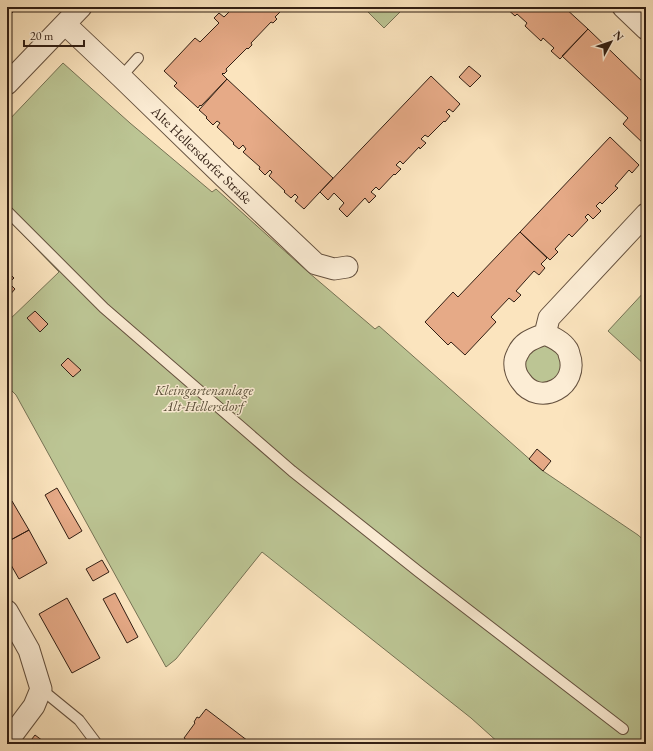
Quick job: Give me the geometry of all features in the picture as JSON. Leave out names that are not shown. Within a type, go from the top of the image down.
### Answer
[{"type":"street","points":[[7,84],[81,7]]},
{"type":"street","points":[[623,7],[646,29]]},
{"type":"street","name":"Alte Hellersdorfer Straße","points":[[65,24],[316,264],[334,269],[347,266]]},
{"type":"street","points":[[545,334],[549,318],[646,214]]},
{"type":"street","points":[[7,611],[29,650],[41,689],[34,706],[7,742]]},
{"type":"lane","points":[[121,77],[138,58]]},
{"type":"lane","points":[[7,211],[104,308],[270,452],[419,572],[623,729]]},
{"type":"lane","points":[[41,689],[79,720],[97,744]]},
{"type":"green space","points":[[363,7],[405,7],[384,28]]},
{"type":"green space","name":"Kleingartenanlage Alt-Hellersdorf","points":[[63,63],[130,123],[212,192],[216,189],[308,272],[375,329],[379,326],[543,471],[638,535],[646,542],[646,744],[500,744],[471,718],[262,552],[176,659],[166,667],[16,395],[7,386],[7,322],[59,272],[7,218],[7,122]]},
{"type":"green space","points":[[646,290],[646,366],[608,331]]},
{"type":"green space","points":[[538,344],[551,345],[566,365],[553,386],[528,381],[524,357]]},
{"type":"building","points":[[7,7],[18,7],[10,15],[7,11]]},
{"type":"building","points":[[234,7],[282,7],[283,9],[275,17],[277,19],[273,23],[271,22],[251,43],[252,45],[226,69],[227,71],[222,74],[227,79],[198,108],[174,86],[177,83],[164,71],[195,38],[200,42],[219,23],[214,18],[219,13],[224,17]]},
{"type":"building","points":[[505,7],[564,7],[588,29],[560,59],[551,51],[554,48],[543,38],[541,41],[525,26],[527,23],[517,14],[515,16]]},
{"type":"building","points":[[588,29],[646,85],[646,146],[623,124],[628,118],[562,56]]},
{"type":"building","points":[[469,66],[481,76],[470,87],[459,77]]},
{"type":"building","points":[[431,76],[460,104],[453,112],[449,109],[446,112],[450,116],[445,122],[444,121],[428,137],[425,135],[421,139],[426,143],[420,149],[419,147],[403,164],[400,161],[396,165],[401,169],[395,175],[394,174],[379,190],[376,187],[371,192],[376,196],[369,203],[365,198],[347,217],[339,209],[344,203],[334,193],[328,200],[320,192]]},
{"type":"building","points":[[227,79],[333,178],[304,209],[295,201],[298,197],[295,194],[291,198],[269,176],[272,172],[270,170],[265,175],[259,169],[260,167],[243,152],[246,149],[243,145],[239,149],[217,127],[220,123],[217,121],[213,125],[199,110]]},
{"type":"building","points":[[610,137],[639,165],[632,173],[629,170],[615,186],[618,188],[602,204],[600,202],[596,206],[601,211],[593,219],[588,214],[585,217],[588,220],[572,237],[569,234],[555,249],[558,252],[550,260],[520,232]]},
{"type":"building","points":[[520,232],[547,258],[541,264],[545,268],[539,275],[534,271],[516,291],[521,295],[514,302],[509,298],[491,317],[496,322],[465,355],[451,342],[448,345],[425,322],[453,292],[458,297]]},
{"type":"building","points":[[7,271],[14,278],[9,283],[15,289],[8,297],[7,296]]},
{"type":"building","points":[[35,311],[48,324],[40,332],[27,318]]},
{"type":"building","points":[[68,358],[81,370],[73,377],[61,365]]},
{"type":"building","points":[[537,449],[551,461],[543,471],[529,459]]},
{"type":"building","points":[[57,488],[82,531],[69,539],[45,495]]},
{"type":"building","points":[[12,501],[29,530],[7,542],[7,503]]},
{"type":"building","points":[[29,530],[47,563],[19,579],[7,558],[7,542]]},
{"type":"building","points":[[102,560],[109,572],[93,581],[86,569]]},
{"type":"building","points":[[115,593],[138,637],[127,643],[103,599]]},
{"type":"building","points":[[67,598],[100,658],[72,673],[39,614]]},
{"type":"building","points":[[206,709],[252,744],[192,744],[184,738],[195,723],[194,722],[197,717],[199,718]]},
{"type":"building","points":[[35,735],[47,744],[28,744]]}]
